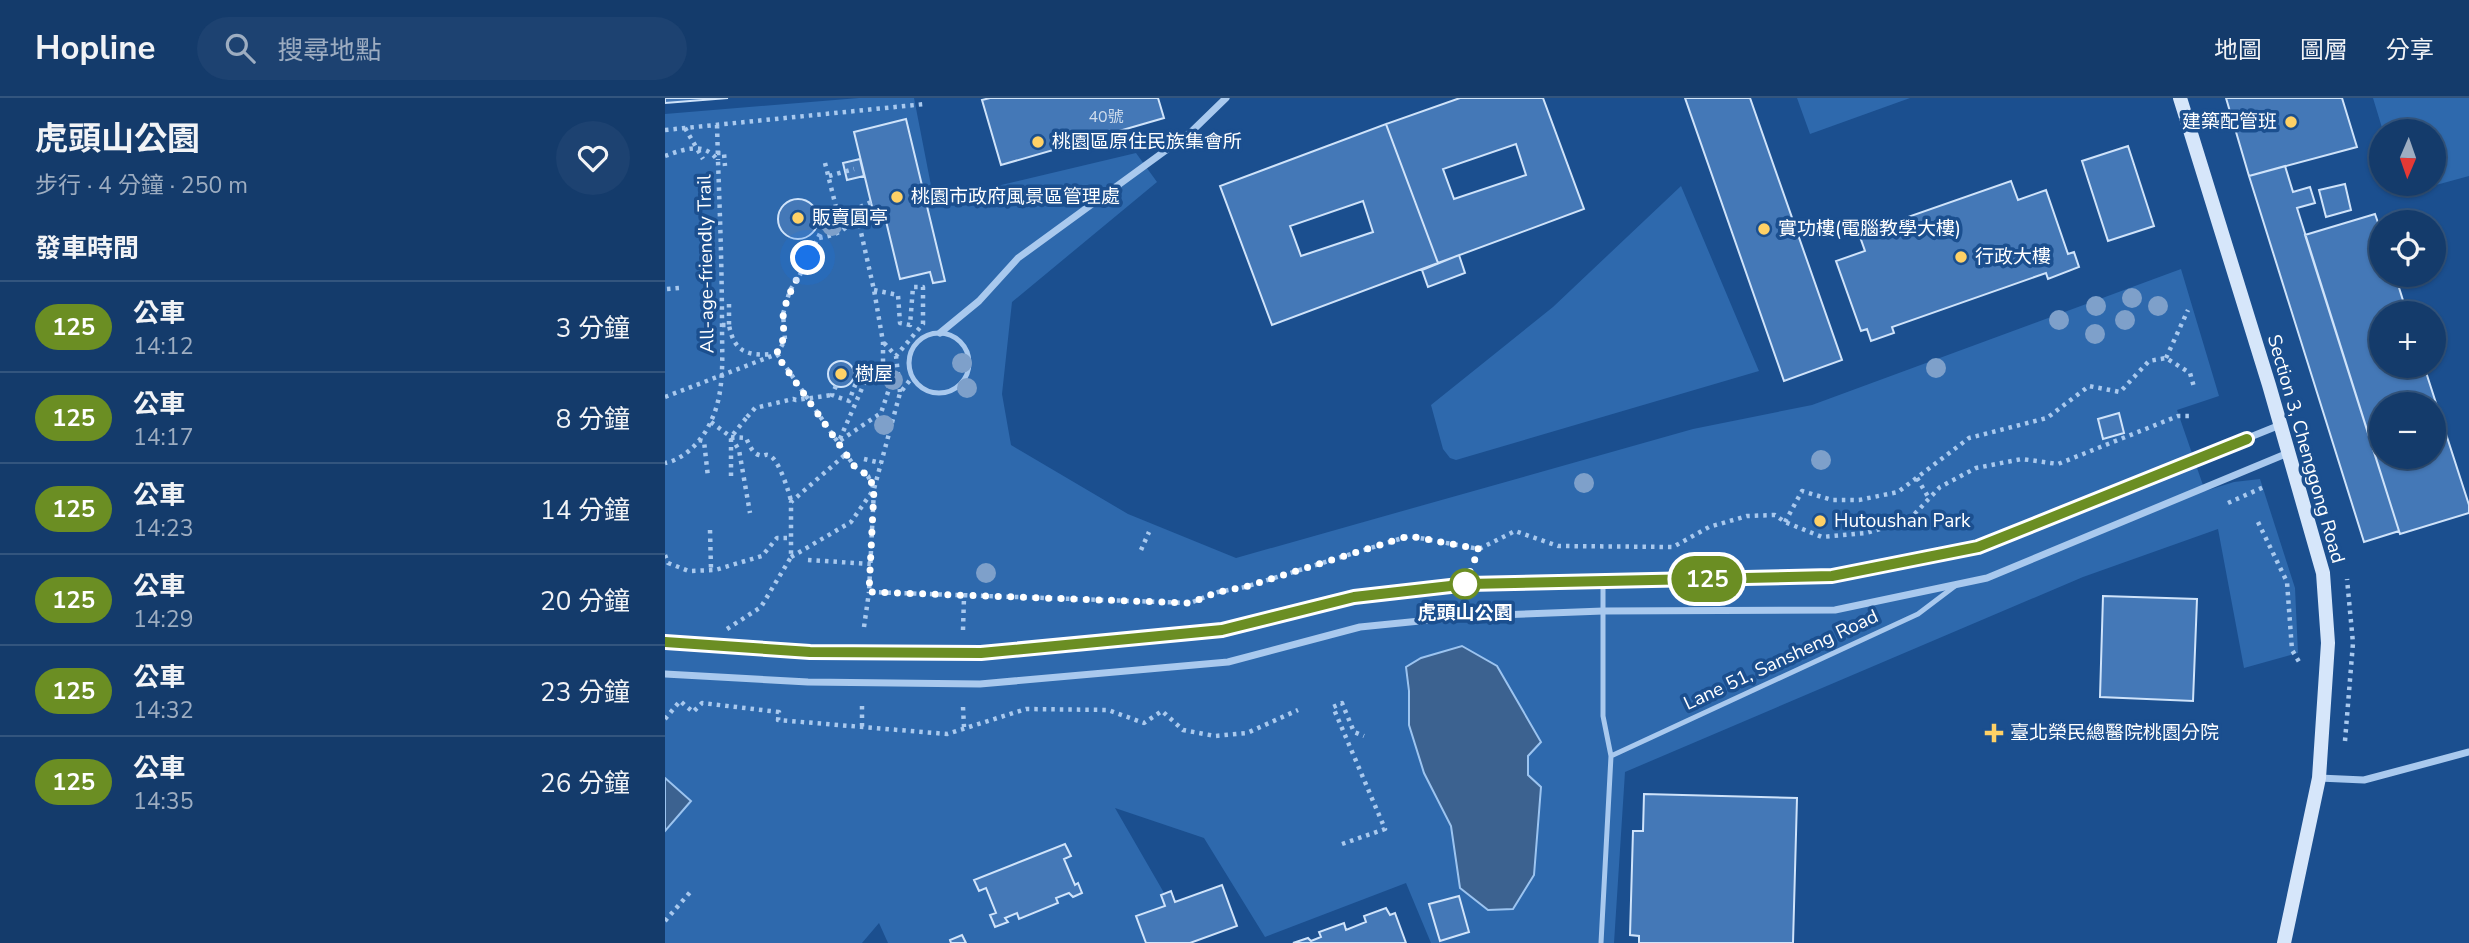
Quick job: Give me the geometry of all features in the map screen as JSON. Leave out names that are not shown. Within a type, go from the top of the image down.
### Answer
[{"type":"street","points":[[940,333],[979,301],[1018,258],[1191,132],[1226,98]]},
{"type":"street","name":"Section 3, Chenggong Road","points":[[2180,98],[2281,425],[2323,573],[2328,643],[2319,778],[2284,943]]},
{"type":"street","points":[[665,642],[810,652],[981,653],[1222,630],[1354,597],[1455,585],[1832,576],[1978,547],[2281,425]]},
{"type":"street","points":[[665,674],[808,682],[980,684],[1228,662],[1360,626],[1470,616],[1603,611],[1835,610],[1987,578],[2288,453]]},
{"type":"street","points":[[2319,778],[2364,780],[2469,752]]},
{"type":"lane","points":[[940,333],[951,335],[966,349],[969,366],[964,380],[953,389],[939,393],[925,389],[913,376],[909,366],[910,356],[921,339],[940,333]]},
{"type":"lane","points":[[1601,943],[1611,756],[1603,716],[1603,582]]},
{"type":"lane","name":"Lane 51, Sansheng Road","points":[[1611,756],[1918,614],[1959,583]]},
{"type":"path","points":[[665,130],[925,104]]},
{"type":"path","points":[[717,125],[718,161]]},
{"type":"path","points":[[685,128],[703,159]]},
{"type":"path","name":"All-age-friendly Trail","points":[[665,156],[696,148],[709,150],[718,161],[722,377],[776,354]]},
{"type":"path","points":[[717,153],[724,153],[725,166]]},
{"type":"path","points":[[825,163],[837,206],[858,219],[874,290],[883,342],[883,366],[889,389],[881,413],[838,442]]},
{"type":"path","points":[[829,176],[854,169]]},
{"type":"path","points":[[849,212],[870,202]]},
{"type":"path","points":[[776,354],[785,340],[783,314],[790,290],[819,239],[827,219],[837,206]]},
{"type":"path","points":[[819,239],[846,229],[852,220],[849,212]]},
{"type":"path","points":[[874,290],[898,295],[900,323],[910,325],[913,287],[923,287],[923,324],[896,356]]},
{"type":"path","points":[[667,289],[679,288]]},
{"type":"path","points":[[729,304],[729,325],[735,344],[742,351],[752,354],[776,354]]},
{"type":"path","points":[[2166,358],[2188,310]]},
{"type":"path","points":[[722,325],[729,325]]},
{"type":"path","points":[[865,627],[874,489],[900,393],[896,356],[883,342]]},
{"type":"path","points":[[776,354],[855,467],[869,476],[874,489]]},
{"type":"path","points":[[1785,522],[1802,491],[1832,500],[1859,500],[1898,492],[1969,438],[2047,418],[2089,386],[2120,392],[2149,361],[2166,358],[2190,373],[2194,387]]},
{"type":"path","points":[[731,475],[730,436],[755,408],[793,399],[832,395],[849,401],[862,367],[870,370],[838,442]]},
{"type":"path","points":[[900,393],[913,376]]},
{"type":"path","points":[[665,397],[722,377]]},
{"type":"path","points":[[665,463],[687,452],[711,422],[722,377]]},
{"type":"path","points":[[832,395],[836,386]]},
{"type":"path","points":[[869,592],[1190,603],[1218,592],[1245,587],[1409,536],[1479,549],[1515,531],[1559,546],[1673,547],[1709,527],[1747,516],[1775,515],[1785,522],[1822,537],[1866,533],[1908,521],[1940,487],[1976,468],[2022,459],[2058,464],[2178,416],[2193,416]]},
{"type":"path","points":[[711,422],[730,436],[739,450],[750,513]]},
{"type":"path","points":[[730,436],[746,438],[752,450],[759,455],[770,455],[776,461],[789,490],[791,502],[791,557]]},
{"type":"path","points":[[699,440],[704,441],[708,477]]},
{"type":"path","points":[[791,502],[846,454]]},
{"type":"path","points":[[864,459],[881,463]]},
{"type":"path","points":[[1917,478],[1930,499]]},
{"type":"path","points":[[2228,503],[2266,486]]},
{"type":"path","points":[[716,634],[736,625],[761,607],[791,557],[851,522],[874,489]]},
{"type":"path","points":[[2259,522],[2287,582],[2292,650],[2301,665]]},
{"type":"path","points":[[710,530],[711,569]]},
{"type":"path","points":[[1141,550],[1149,532]]},
{"type":"path","points":[[665,555],[668,563],[689,570],[711,569],[762,556],[777,538],[791,538]]},
{"type":"path","points":[[808,560],[871,564]]},
{"type":"path","points":[[963,630],[964,597]]},
{"type":"path","points":[[665,719],[680,701],[693,712],[702,703],[779,712],[778,720],[947,734],[1026,709],[1108,710],[1143,723],[1161,711],[1183,730],[1215,736],[1247,733],[1298,710]]},
{"type":"path","points":[[1342,844],[1385,830],[1333,707],[1342,704],[1354,732],[1364,736]]},
{"type":"path","points":[[862,706],[862,728]]},
{"type":"path","points":[[963,707],[964,727]]},
{"type":"path","points":[[665,921],[692,890]]},
{"type":"shaded area","name":"Hutoushan Park","points":[[859,98],[914,98],[934,201],[1136,153],[1157,182],[1012,302],[1002,394],[1011,445],[1128,514],[1236,558],[1693,429],[1812,405],[2181,269],[2219,396],[2177,410],[2205,491],[2234,482],[2260,479],[2295,588],[2298,653],[2244,668],[2218,529],[2083,577],[1625,772],[1614,943],[1431,943],[1406,883],[1265,937],[1204,838],[1115,808],[1193,943],[966,943],[962,936],[951,943],[888,943],[879,923],[862,943],[665,943],[665,114]],"holes":[[[1065,844],[1071,856],[1064,859],[1075,885],[1078,883],[1082,893],[1073,897],[1069,893],[1056,898],[1058,903],[1020,919],[1017,913],[1005,918],[1008,922],[995,927],[990,916],[996,913],[986,888],[979,891],[974,880]]]},
{"type":"shaded area","points":[[1797,98],[1910,98],[1810,134]]},
{"type":"shaded area","points":[[2373,98],[2469,98],[2469,176],[2447,182],[2447,119],[2379,119]]},
{"type":"shaded area","points":[[1681,186],[1759,371],[1456,460],[1450,458],[1443,449],[1431,405],[1553,307]]},
{"type":"shaded area","points":[[1462,646],[1497,666],[1541,742],[1528,756],[1528,775],[1541,787],[1534,875],[1513,909],[1488,910],[1460,888],[1451,826],[1424,773],[1409,725],[1406,667],[1421,658]]},
{"type":"shaded area","points":[[665,778],[691,801],[665,831]]},
{"type":"building","points":[[665,98],[728,98],[665,103]]},
{"type":"building","name":"桃園區原住民族集會所","points":[[1158,98],[1164,118],[1001,165],[982,100]]},
{"type":"building","points":[[1460,98],[1543,98],[1584,209],[1438,263],[1386,124]],"holes":[[[1516,144],[1526,175],[1454,199],[1443,169]]]},
{"type":"building","name":"實功樓(電腦教學大樓)","points":[[1685,98],[1750,98],[1842,360],[1784,381]]},
{"type":"building","name":"建築配管班","points":[[2226,98],[2342,98],[2357,147],[2249,176]]},
{"type":"building","name":"桃園市政府風景區管理處","points":[[906,119],[945,281],[933,283],[930,272],[900,279],[885,217],[875,219],[854,132]]},
{"type":"building","points":[[1386,124],[1438,263],[1272,325],[1220,186]],"holes":[[[1363,201],[1373,232],[1301,256],[1290,226]]]},
{"type":"building","points":[[2128,146],[2154,226],[2108,241],[2082,161]]},
{"type":"building","points":[[860,159],[864,176],[847,180],[843,163]]},
{"type":"building","points":[[2285,166],[2293,192],[2310,187],[2315,203],[2297,208],[2369,436],[2369,469],[2379,469],[2399,531],[2364,542],[2249,176]]},
{"type":"building","name":"行政大樓","points":[[2011,181],[2018,200],[2046,190],[2068,254],[2074,252],[2079,267],[2048,279],[2046,273],[1892,327],[1894,333],[1871,341],[1867,329],[1861,331],[1836,261],[1865,251],[1859,234]]},
{"type":"building","points":[[2345,184],[2351,210],[2326,217],[2319,190]]},
{"type":"building","name":"販賣圓亭","points":[[798,199],[812,205],[818,219],[812,233],[798,239],[784,233],[778,219],[784,205]]},
{"type":"building","points":[[2369,216],[2369,287],[2399,287],[2403,301],[2369,301],[2369,378],[2428,378],[2432,392],[2369,392],[2369,436],[2305,235]]},
{"type":"building","points":[[1459,255],[1465,273],[1428,287],[1422,270]]},
{"type":"building","name":"樹屋","points":[[841,361],[851,364],[854,374],[851,384],[841,387],[831,384],[828,374],[831,364]]},
{"type":"building","points":[[2119,413],[2124,433],[2103,439],[2098,419]]},
{"type":"building","points":[[2446,434],[2469,505],[2469,513],[2400,534],[2379,469],[2446,469]]},
{"type":"building","points":[[2103,596],[2197,599],[2193,701],[2100,697]]},
{"type":"building","points":[[1644,794],[1797,798],[1793,943],[1639,943],[1639,936],[1630,935],[1633,831],[1643,831]]},
{"type":"building","points":[[1065,844],[1071,856],[1064,859],[1075,885],[1078,883],[1082,893],[1073,897],[1069,893],[1056,898],[1058,903],[1019,919],[1017,913],[1005,918],[1008,922],[995,927],[990,915],[996,913],[986,888],[979,891],[974,880]]},
{"type":"building","points":[[1222,885],[1237,926],[1190,943],[1146,943],[1136,916],[1165,906],[1161,895],[1171,891],[1175,902]]},
{"type":"building","points":[[1459,896],[1469,932],[1440,941],[1429,904]]},
{"type":"building","points":[[1386,908],[1390,915],[1395,913],[1406,943],[1293,943],[1308,938],[1311,941],[1321,937],[1319,932],[1344,923],[1346,930],[1366,922],[1364,916]]},
{"type":"building","points":[[962,935],[966,943],[951,943],[950,940]]},
{"type":"bus line","name":"125","points":[[665,642],[810,652],[981,653],[1222,630],[1354,597],[1468,584],[1832,576],[1978,547],[2247,439]]},
{"type":"place","name":"建築配管班","points":[[2291,122]]},
{"type":"place","name":"桃園區原住民族集會所","points":[[1038,142]]},
{"type":"place","name":"桃園市政府風景區管理處","points":[[897,197]]},
{"type":"place","name":"販賣圓亭","points":[[798,218]]},
{"type":"place","name":"實功樓(電腦教學大樓)","points":[[1764,229]]},
{"type":"place","name":"行政大樓","points":[[1961,257]]},
{"type":"place","name":"樹屋","points":[[841,374]]},
{"type":"place","name":"Hutoushan Park","points":[[1820,521]]},
{"type":"place","name":"虎頭山公園","points":[[1465,584]]},
{"type":"place","name":"臺北榮民總醫院桃園分院","points":[[1994,733]]},
{"type":"route","points":[[808,258],[790,290],[783,314],[785,340],[776,354],[855,467],[869,476],[874,489],[869,592],[1190,603],[1218,592],[1245,587],[1409,536],[1479,549],[1465,584]]}]
